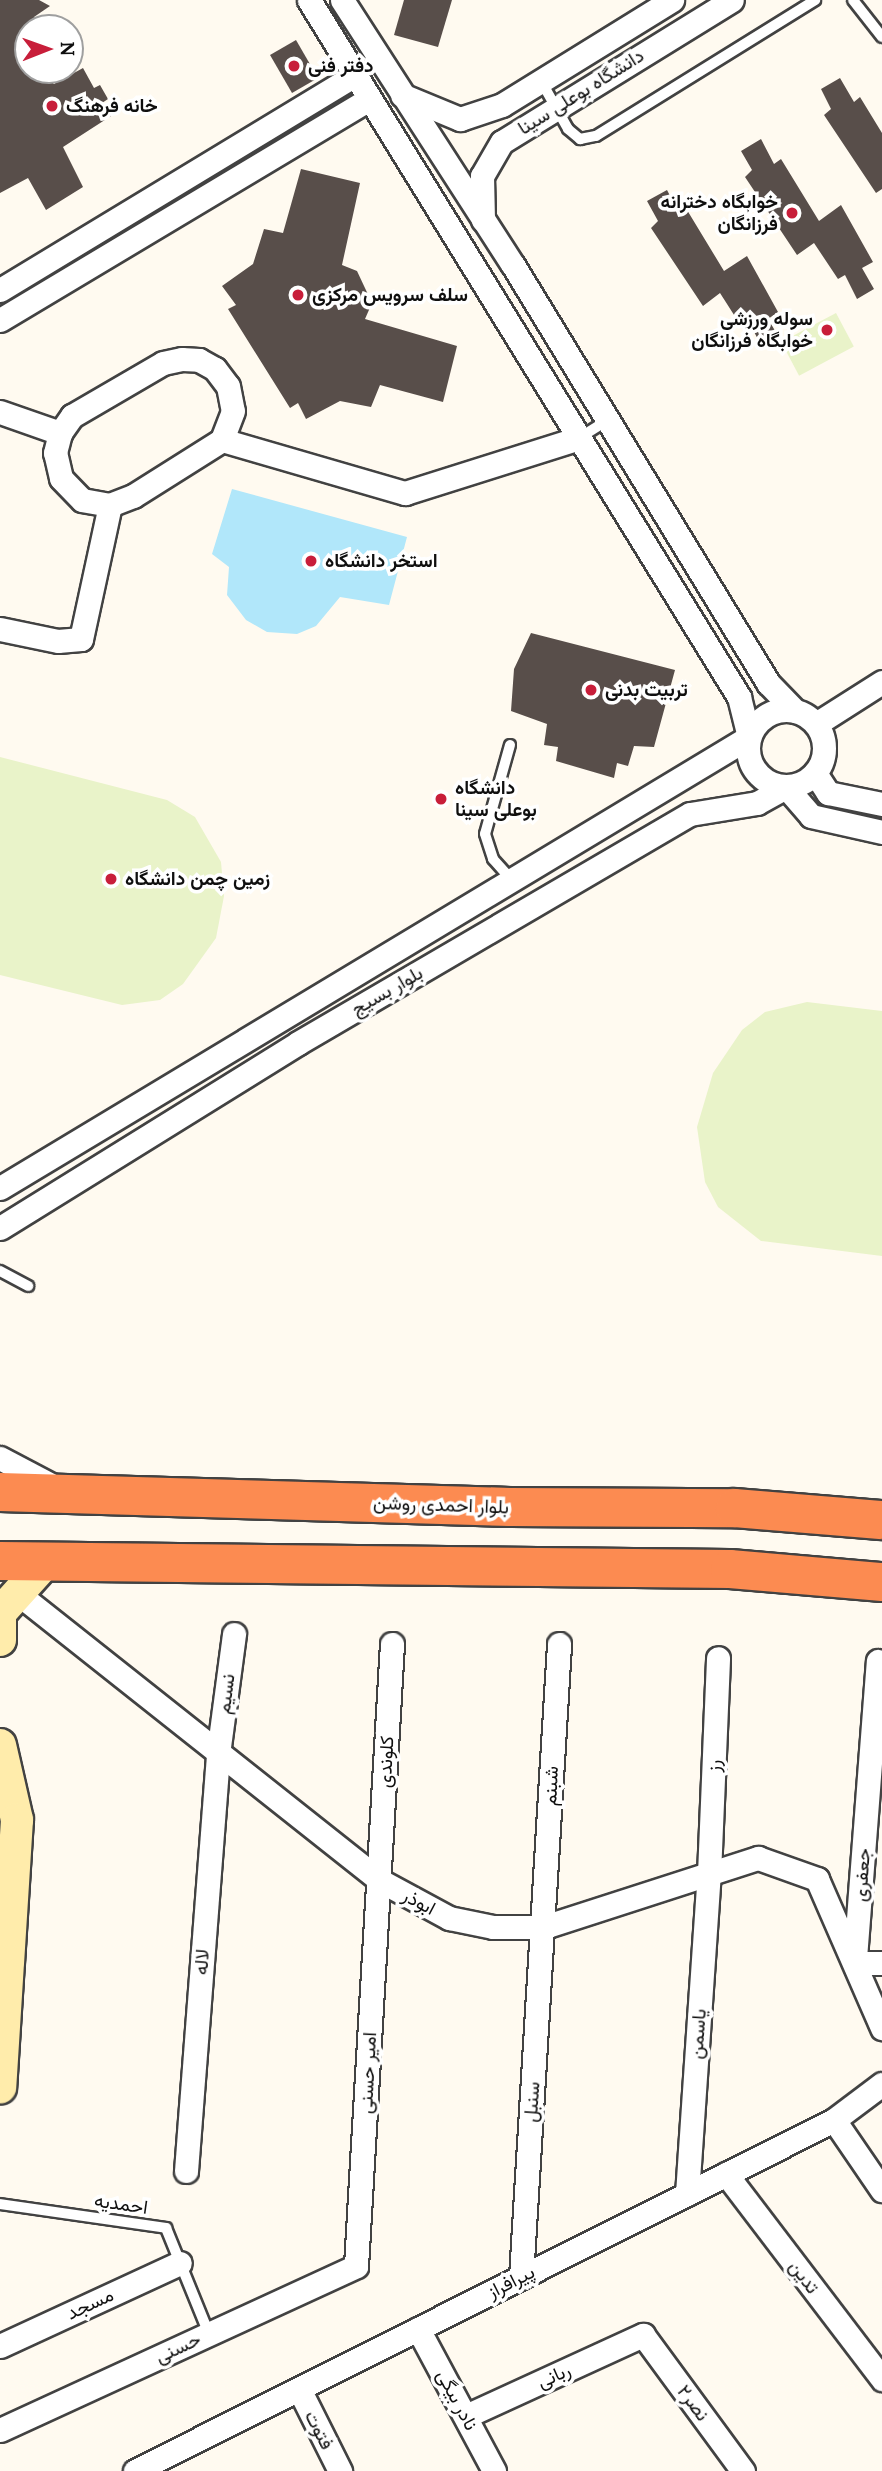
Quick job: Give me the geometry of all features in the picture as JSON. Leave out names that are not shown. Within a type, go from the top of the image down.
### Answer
[{"type":"highway","name":"بلوار احمدی روشن","points":[[0,1492],[510,1507],[735,1508],[882,1520]]},
{"type":"highway","points":[[507,1568],[531,1554],[531,1539],[510,1507]]},
{"type":"highway","points":[[4,1596],[46,1562],[730,1569],[882,1582]]},
{"type":"main road","points":[[0,1640],[4,1596]]},
{"type":"main road","points":[[0,1745],[17,1820],[2,2015],[0,2087]]},
{"type":"street","points":[[309,0],[739,696],[749,737],[749,761],[755,772],[764,780],[786,787],[810,816],[882,832]]},
{"type":"street","points":[[342,0],[608,420],[768,683],[795,711],[816,724],[824,749],[815,773],[786,787]]},
{"type":"street","name":"دانشگاه بوعلی سینا","points":[[402,95],[460,119],[502,105],[672,0]]},
{"type":"street","name":"دانشگاه بوعلی سینا","points":[[483,220],[482,176],[502,142],[556,106],[732,0]]},
{"type":"street","points":[[0,290],[355,75]]},
{"type":"street","points":[[0,320],[369,99]]},
{"type":"street","points":[[182,359],[199,360],[215,369],[228,386],[233,411],[222,440],[133,496],[110,505],[82,500],[61,478],[55,453],[60,433],[72,416],[163,363],[182,359]]},
{"type":"street","points":[[0,412],[60,433]]},
{"type":"street","points":[[222,440],[405,493],[579,438]]},
{"type":"street","points":[[0,629],[58,641],[81,639],[110,505]]},
{"type":"street","points":[[816,724],[882,682]]},
{"type":"street","points":[[749,737],[762,718],[783,710],[795,711]]},
{"type":"street","name":"بلوار بسیج","points":[[0,1188],[749,737]]},
{"type":"street","points":[[815,773],[828,793],[882,804]]},
{"type":"street","name":"بلوار بسیج","points":[[0,1228],[298,1043],[690,814],[757,803],[786,787]]},
{"type":"street","points":[[0,1458],[38,1481],[99,1494]]},
{"type":"street","name":"ابوذر","points":[[4,1596],[218,1754],[379,1880],[449,1918],[493,1927],[544,1927],[758,1858],[817,1880],[855,1963]]},
{"type":"street","name":"نسیم","points":[[218,1754],[234,1634]]},
{"type":"street","name":"کلوندی","points":[[379,1880],[393,1644]]},
{"type":"street","name":"شبنم","points":[[544,1927],[559,1644]]},
{"type":"street","name":"رز","points":[[709,1874],[718,1658]]},
{"type":"street","name":"جعفری","points":[[855,1963],[878,1661]]},
{"type":"street","name":"لاله","points":[[186,2171],[218,1754]]},
{"type":"street","name":"یاسمن","points":[[687,2194],[709,1874]]},
{"type":"street","name":"امیر حسنی","points":[[356,2266],[379,1880]]},
{"type":"street","name":"سنبل","points":[[521,2277],[544,1927]]},
{"type":"street","points":[[882,1964],[855,1963],[882,2028]]},
{"type":"street","name":"پیرافراز","points":[[135,2471],[834,2120],[882,2084]]},
{"type":"street","points":[[834,2120],[882,2190]]},
{"type":"street","name":"تدین","points":[[726,2174],[882,2379]]},
{"type":"street","name":"مسجد","points":[[0,2346],[180,2263]]},
{"type":"street","name":"حسنی","points":[[0,2430],[356,2266]]},
{"type":"street","name":"نادر بیگی","points":[[418,2329],[494,2471]]},
{"type":"street","name":"ربانی","points":[[466,2416],[643,2335]]},
{"type":"street","name":"نصر۲","points":[[643,2335],[743,2471]]},
{"type":"street","name":"فتوت","points":[[299,2389],[340,2471]]},
{"type":"lane","points":[[541,81],[568,129],[580,139],[611,131],[815,0]]},
{"type":"lane","points":[[853,0],[882,37]]},
{"type":"lane","points":[[579,438],[608,420]]},
{"type":"lane","points":[[510,745],[485,834],[493,859],[512,880]]},
{"type":"lane","points":[[0,1272],[29,1286]]},
{"type":"lane","name":"احمدیه","points":[[0,2204],[166,2228],[209,2334]]},
{"type":"green space","name":"سوله ورزشی خوابگاه فرزانگان","points":[[836,313],[854,347],[799,376],[781,342]]},
{"type":"green space","name":"زمین چمن دانشگاه","points":[[0,757],[167,800],[195,817],[221,862],[224,896],[216,938],[183,984],[160,1000],[122,1005],[0,975]]},
{"type":"green space","points":[[807,1002],[882,1011],[882,1256],[761,1241],[718,1207],[705,1182],[697,1127],[713,1073],[742,1030],[765,1012]]},
{"type":"water","name":"استخر دانشگاه","points":[[232,489],[407,537],[389,605],[340,597],[316,626],[297,634],[267,632],[246,620],[227,595],[229,567],[212,554]]},
{"type":"building","name":"خانه فرهنگ","points":[[0,0],[39,0],[50,6],[38,14],[14,14],[14,84],[84,84],[84,70],[94,88],[100,85],[108,99],[102,103],[111,116],[63,147],[83,187],[46,210],[28,178],[0,193]]},
{"type":"building","points":[[404,0],[452,0],[438,47],[394,35]]},
{"type":"building","name":"دفتر فنی","points":[[296,40],[318,78],[292,93],[270,55]]},
{"type":"building","points":[[840,78],[854,102],[860,97],[882,133],[882,189],[876,193],[824,115],[831,109],[821,89]]},
{"type":"building","name":"خوابگاه دخترانه فرزانگان","points":[[761,139],[774,164],[781,159],[819,221],[841,205],[873,262],[862,268],[874,289],[857,299],[845,275],[838,279],[814,243],[797,255],[745,177],[752,170],[741,151]]},
{"type":"building","name":"سلف سرویس مرکزی","points":[[301,169],[360,183],[342,265],[357,271],[372,303],[365,319],[457,346],[443,402],[380,385],[371,407],[340,401],[306,419],[298,403],[290,408],[228,309],[236,305],[222,286],[253,264],[264,229],[283,233]]},
{"type":"building","name":"خوابگاه دخترانه فرزانگان","points":[[667,190],[680,215],[687,210],[724,271],[747,256],[778,312],[768,319],[780,339],[763,349],[751,326],[743,329],[720,293],[703,306],[651,228],[658,221],[647,201]]},
{"type":"building","name":"تربیت بدنی","points":[[531,633],[675,670],[654,747],[634,746],[628,766],[617,763],[614,778],[556,761],[558,747],[544,745],[547,724],[511,711],[514,669]]},
{"type":"place","name":"دفتر فنی","points":[[294,66]]},
{"type":"place","name":"خانه فرهنگ","points":[[52,106]]},
{"type":"place","name":"خوابگاه دخترانه فرزانگان","points":[[792,213]]},
{"type":"place","name":"سلف سرویس مرکزی","points":[[298,295]]},
{"type":"place","name":"سوله ورزشی خوابگاه فرزانگان","points":[[827,330]]},
{"type":"place","name":"استخر دانشگاه","points":[[311,561]]},
{"type":"place","name":"تربیت بدنی","points":[[591,690]]},
{"type":"place","name":"دانشگاه بوعلی سینا","points":[[441,799]]},
{"type":"place","name":"زمین چمن دانشگاه","points":[[111,879]]}]
